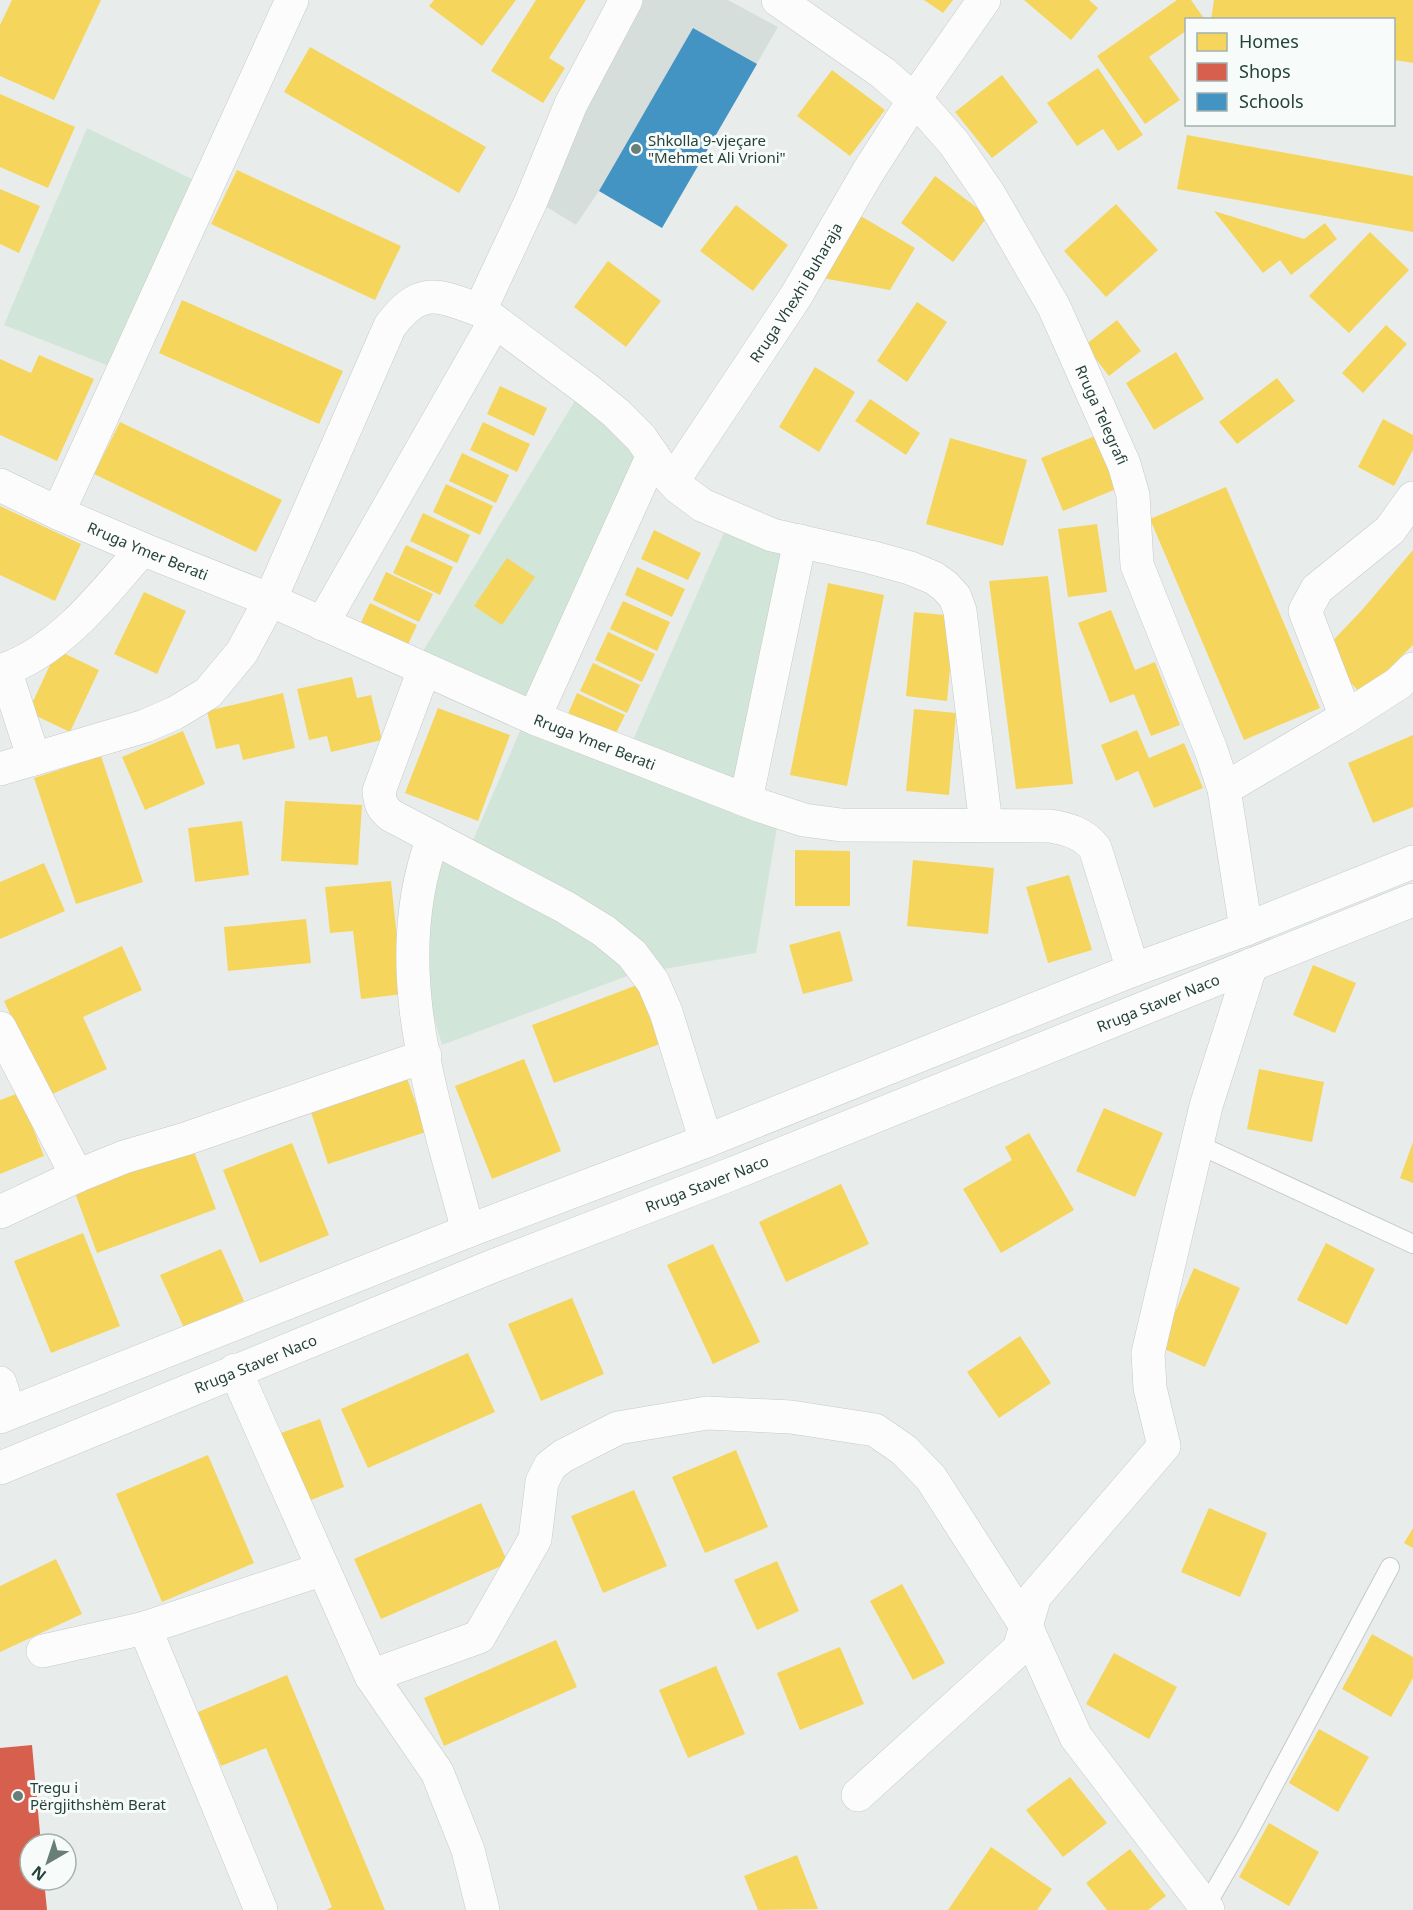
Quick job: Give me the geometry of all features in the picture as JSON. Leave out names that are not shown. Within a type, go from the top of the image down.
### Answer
[{"type":"street","points":[[58,513],[292,0]]},
{"type":"street","points":[[322,624],[488,315],[571,104],[626,0]]},
{"type":"street","name":"Rruga Telegrafi","points":[[778,0],[883,73],[914,100],[954,143],[1020,244],[1054,307],[1125,464],[1134,495],[1137,564],[1211,750],[1224,789],[1246,929]]},
{"type":"street","name":"Rruga Vhexhi Buharaja","points":[[673,481],[796,296],[868,172],[914,100],[984,0]]},
{"type":"street","points":[[0,769],[146,726],[175,713],[208,693],[242,652],[270,600],[390,326],[401,311],[420,298],[445,298],[488,315],[616,413],[641,438],[673,481],[702,505],[771,535],[910,568],[934,578],[945,586],[955,597],[960,611],[986,825]]},
{"type":"street","points":[[534,718],[653,455]]},
{"type":"street","name":"Rruga Ymer Berati","points":[[0,484],[58,513],[270,600],[534,718],[804,820],[841,825],[1050,826],[1077,833],[1088,839],[1095,848],[1132,970]]},
{"type":"street","points":[[1346,717],[1305,611],[1317,589],[1390,530],[1413,498]]},
{"type":"street","points":[[746,800],[800,542]]},
{"type":"street","points":[[34,759],[3,670],[40,651],[72,627],[142,549]]},
{"type":"street","points":[[1224,789],[1346,717],[1399,683],[1413,669]]},
{"type":"street","points":[[424,670],[379,791],[380,803],[385,811],[433,838],[565,907],[604,931],[632,954],[653,982],[666,1012],[706,1141]]},
{"type":"street","points":[[433,838],[425,860],[414,912],[412,968],[416,1015],[434,1102],[468,1232]]},
{"type":"street","points":[[3,1404],[468,1232],[706,1141],[1132,970],[1246,929],[1413,862]]},
{"type":"street","name":"Rruga Staver Naco","points":[[0,1468],[493,1266],[724,1177],[1413,900]]},
{"type":"street","points":[[858,1795],[1019,1648],[1035,1596],[1164,1446],[1150,1388],[1148,1353],[1206,1106],[1251,965]]},
{"type":"street","points":[[0,1028],[77,1176]]},
{"type":"street","points":[[0,1212],[124,1157],[185,1139],[424,1056]]},
{"type":"street","points":[[235,1370],[371,1676],[436,1772],[468,1850],[483,1910]]},
{"type":"street","points":[[371,1676],[479,1636],[535,1539],[542,1482],[550,1466],[563,1456],[618,1428],[707,1413],[791,1417],[848,1424],[874,1430],[904,1450],[931,1478],[1026,1626],[1076,1737],[1207,1908]]},
{"type":"street","points":[[43,1651],[145,1628],[323,1569]]},
{"type":"street","points":[[145,1628],[261,1910]]},
{"type":"lane","points":[[1197,1143],[1413,1245]]},
{"type":"lane","points":[[1207,1908],[1390,1567]]},
{"type":"shaded area","name":"Shkolla 9-vjeçare \"Mehmet Ali Vrioni\"","points":[[640,0],[728,0],[778,27],[662,228],[599,191],[576,225],[540,203]]},
{"type":"green space","points":[[87,128],[194,180],[109,366],[4,325]]},
{"type":"green space","points":[[579,394],[638,454],[531,695],[622,765],[726,528],[787,549],[733,814],[777,827],[756,953],[630,975],[442,1045],[428,996],[429,920],[439,852],[461,868],[523,724],[406,679]]},
{"type":"building: Homes","points":[[12,0],[101,0],[54,100],[0,76],[0,25]]},
{"type":"building: Homes","points":[[434,0],[516,0],[482,46],[429,6]]},
{"type":"building: Homes","points":[[536,0],[586,0],[549,58],[565,68],[543,103],[491,71]]},
{"type":"building: Homes","points":[[924,0],[953,0],[943,13]]},
{"type":"building: Homes","points":[[1024,0],[1089,0],[1098,8],[1071,40]]},
{"type":"building: Homes","points":[[1177,0],[1191,0],[1204,18],[1185,18],[1185,32],[1149,57],[1180,100],[1145,124],[1097,56]]},
{"type":"building: Homes","points":[[1214,0],[1413,0],[1413,63],[1395,60],[1395,18],[1211,18]]},
{"type":"building: Homes","points":[[310,47],[486,147],[459,193],[284,92]]},
{"type":"building: Homes","points":[[1098,68],[1143,135],[1118,151],[1103,129],[1077,146],[1047,103]]},
{"type":"building: Homes","points":[[832,70],[885,110],[850,156],[797,116]]},
{"type":"building: Homes","points":[[1002,75],[1038,122],[992,158],[955,112]]},
{"type":"building: Homes","points":[[0,94],[75,127],[48,188],[0,167]]},
{"type":"building: Homes","points":[[1187,135],[1413,176],[1413,232],[1177,189]]},
{"type":"building: Homes","points":[[237,170],[401,246],[375,300],[211,224]]},
{"type":"building: Homes","points":[[935,176],[988,216],[953,262],[901,223]]},
{"type":"building: Homes","points":[[0,189],[40,206],[19,253],[0,244]]},
{"type":"building: Homes","points":[[1116,204],[1158,250],[1106,297],[1064,251]]},
{"type":"building: Homes","points":[[736,205],[788,245],[753,291],[700,251]]},
{"type":"building: Homes","points":[[1214,211],[1304,239],[1325,223],[1337,239],[1291,275],[1280,260],[1263,273]]},
{"type":"building: Homes","points":[[859,215],[915,248],[890,290],[822,278]]},
{"type":"building: Homes","points":[[1370,232],[1409,270],[1349,333],[1309,296]]},
{"type":"building: Homes","points":[[608,261],[661,301],[626,347],[574,307]]},
{"type":"building: Homes","points":[[182,300],[343,371],[319,424],[159,353]]},
{"type":"building: Homes","points":[[917,302],[947,322],[907,382],[877,361]]},
{"type":"building: Homes","points":[[1117,320],[1141,351],[1109,376],[1085,345]]},
{"type":"building: Homes","points":[[1386,325],[1407,344],[1363,393],[1342,373]]},
{"type":"building: Homes","points":[[1176,352],[1204,399],[1154,430],[1126,383]]},
{"type":"building: Homes","points":[[39,355],[94,379],[57,461],[0,435],[0,359],[31,373]]},
{"type":"building: Homes","points":[[815,367],[855,392],[819,452],[779,427]]},
{"type":"building: Homes","points":[[1277,378],[1295,401],[1237,444],[1219,422]]},
{"type":"building: Homes","points":[[500,386],[547,408],[534,436],[487,414]]},
{"type":"building: Homes","points":[[870,399],[920,433],[906,455],[855,421]]},
{"type":"building: Homes","points":[[1383,419],[1413,435],[1413,450],[1394,486],[1358,467]]},
{"type":"building: Homes","points":[[120,422],[282,500],[256,552],[94,474]]},
{"type":"building: Homes","points":[[483,422],[530,444],[517,472],[470,450]]},
{"type":"building: Homes","points":[[1100,434],[1121,487],[1063,511],[1041,458]]},
{"type":"building: Homes","points":[[950,438],[1027,460],[1003,546],[926,524]]},
{"type":"building: Homes","points":[[462,453],[509,475],[496,503],[449,481]]},
{"type":"building: Homes","points":[[446,484],[493,506],[480,535],[433,512]]},
{"type":"building: Homes","points":[[1226,487],[1320,708],[1244,740],[1150,519]]},
{"type":"building: Homes","points":[[0,506],[81,544],[55,601],[0,575]]},
{"type":"building: Homes","points":[[423,513],[470,535],[457,563],[410,541]]},
{"type":"building: Homes","points":[[1097,524],[1107,592],[1068,597],[1058,529]]},
{"type":"building: Homes","points":[[654,530],[701,553],[688,580],[641,559]]},
{"type":"building: Homes","points":[[406,545],[453,567],[440,595],[393,573]]},
{"type":"building: Homes","points":[[1413,550],[1413,645],[1362,695],[1322,652],[1362,610]]},
{"type":"building: Homes","points":[[507,558],[535,577],[502,625],[474,606]]},
{"type":"building: Homes","points":[[637,567],[685,589],[672,617],[625,595]]},
{"type":"building: Homes","points":[[386,572],[433,594],[419,622],[373,600]]},
{"type":"building: Homes","points":[[1048,576],[1073,784],[1016,789],[989,581]]},
{"type":"building: Homes","points":[[828,583],[884,595],[847,786],[790,775]]},
{"type":"building: Homes","points":[[144,592],[186,611],[157,674],[114,654]]},
{"type":"building: Homes","points":[[623,601],[670,622],[657,651],[610,629]]},
{"type":"building: Homes","points":[[370,603],[417,625],[404,653],[357,631]]},
{"type":"building: Homes","points":[[1111,610],[1135,670],[1155,662],[1180,725],[1151,736],[1134,694],[1110,703],[1078,623]]},
{"type":"building: Homes","points":[[914,612],[955,616],[947,701],[906,696]]},
{"type":"building: Homes","points":[[608,632],[655,654],[642,682],[595,660]]},
{"type":"building: Homes","points":[[57,650],[99,670],[70,732],[28,712]]},
{"type":"building: Homes","points":[[593,663],[640,685],[627,713],[580,691]]},
{"type":"building: Homes","points":[[352,677],[357,698],[371,695],[382,740],[331,752],[327,736],[309,740],[297,689]]},
{"type":"building: Homes","points":[[283,693],[295,748],[243,760],[239,744],[216,749],[207,711]]},
{"type":"building: Homes","points":[[577,693],[625,715],[611,743],[565,721]]},
{"type":"building: Homes","points":[[438,708],[510,735],[478,821],[405,793]]},
{"type":"building: Homes","points":[[914,709],[956,713],[949,795],[906,791]]},
{"type":"building: Homes","points":[[1137,730],[1149,758],[1184,743],[1203,788],[1154,808],[1138,771],[1116,781],[1101,745]]},
{"type":"building: Homes","points":[[183,731],[205,784],[145,810],[122,757]]},
{"type":"building: Homes","points":[[1413,735],[1413,807],[1373,823],[1348,763]]},
{"type":"building: Homes","points":[[101,756],[143,882],[76,904],[34,778]]},
{"type":"building: Homes","points":[[285,801],[362,805],[358,865],[281,861]]},
{"type":"building: Homes","points":[[242,821],[249,875],[195,882],[188,828]]},
{"type":"building: Homes","points":[[795,850],[850,851],[850,906],[795,906]]},
{"type":"building: Homes","points":[[913,860],[994,868],[988,934],[907,926]]},
{"type":"building: Homes","points":[[44,863],[65,911],[0,939],[0,882]]},
{"type":"building: Homes","points":[[1069,875],[1092,950],[1048,963],[1026,887]]},
{"type":"building: Homes","points":[[391,881],[403,994],[361,999],[353,931],[330,933],[325,887]]},
{"type":"building: Homes","points":[[306,919],[311,963],[228,971],[224,927]]},
{"type":"building: Homes","points":[[840,931],[853,981],[803,994],[789,945]]},
{"type":"building: Homes","points":[[122,946],[142,990],[83,1017],[107,1069],[48,1096],[4,1001]]},
{"type":"building: Homes","points":[[1313,965],[1356,983],[1335,1033],[1293,1015]]},
{"type":"building: Homes","points":[[637,985],[660,1044],[554,1083],[532,1025]]},
{"type":"building: Homes","points":[[524,1059],[561,1151],[492,1179],[455,1086]]},
{"type":"building: Homes","points":[[1259,1069],[1324,1082],[1312,1142],[1247,1129]]},
{"type":"building: Homes","points":[[407,1078],[426,1132],[328,1164],[310,1109]]},
{"type":"building: Homes","points":[[19,1093],[44,1156],[0,1174],[0,1100]]},
{"type":"building: Homes","points":[[1104,1108],[1163,1133],[1135,1197],[1076,1171]]},
{"type":"building: Homes","points":[[1029,1133],[1074,1210],[1001,1253],[963,1189],[1012,1160],[1005,1147]]},
{"type":"building: Homes","points":[[1413,1142],[1413,1183],[1400,1178]]},
{"type":"building: Homes","points":[[292,1143],[329,1235],[260,1263],[223,1170]]},
{"type":"building: Homes","points":[[193,1149],[216,1209],[97,1253],[75,1193]]},
{"type":"building: Homes","points":[[841,1184],[869,1244],[786,1282],[759,1222]]},
{"type":"building: Homes","points":[[83,1233],[120,1326],[51,1353],[14,1261]]},
{"type":"building: Homes","points":[[1326,1243],[1375,1269],[1347,1325],[1297,1300]]},
{"type":"building: Homes","points":[[713,1244],[760,1342],[713,1364],[667,1265]]},
{"type":"building: Homes","points":[[221,1249],[244,1301],[184,1328],[160,1275]]},
{"type":"building: Homes","points":[[1194,1268],[1240,1288],[1205,1367],[1160,1347]]},
{"type":"building: Homes","points":[[572,1298],[604,1374],[541,1401],[508,1324]]},
{"type":"building: Homes","points":[[1020,1336],[1051,1383],[999,1418],[967,1372]]},
{"type":"building: Homes","points":[[468,1353],[495,1412],[368,1468],[341,1409]]},
{"type":"building: Homes","points":[[320,1419],[344,1487],[306,1502],[281,1433]]},
{"type":"building: Homes","points":[[736,1450],[768,1527],[705,1553],[672,1477]]},
{"type":"building: Homes","points":[[208,1455],[254,1563],[162,1602],[116,1494]]},
{"type":"building: Homes","points":[[634,1490],[667,1566],[603,1593],[571,1516]]},
{"type":"building: Homes","points":[[481,1503],[508,1563],[381,1619],[354,1559]]},
{"type":"building: Homes","points":[[1209,1508],[1267,1533],[1240,1597],[1181,1572]]},
{"type":"building: Homes","points":[[1413,1528],[1413,1548],[1404,1543]]},
{"type":"building: Homes","points":[[56,1559],[82,1614],[0,1652],[0,1586]]},
{"type":"building: Homes","points":[[777,1561],[799,1611],[757,1630],[734,1580]]},
{"type":"building: Homes","points":[[902,1584],[945,1663],[913,1680],[870,1601]]},
{"type":"building: Homes","points":[[1372,1634],[1413,1657],[1413,1678],[1391,1717],[1342,1689]]},
{"type":"building: Homes","points":[[556,1640],[577,1687],[444,1746],[424,1698]]},
{"type":"building: Homes","points":[[840,1647],[864,1704],[800,1730],[777,1673]]},
{"type":"building: Homes","points":[[1114,1653],[1177,1687],[1149,1739],[1086,1704]]},
{"type":"building: Homes","points":[[716,1666],[745,1734],[688,1758],[659,1690]]},
{"type":"building: Homes","points":[[287,1675],[385,1910],[326,1910],[332,1907],[266,1748],[221,1766],[198,1712]]},
{"type":"building: Homes","points":[[1319,1729],[1369,1757],[1338,1812],[1289,1783]]},
{"type":"building: Homes","points":[[1070,1777],[1107,1823],[1063,1857],[1026,1810]]},
{"type":"building: Homes","points":[[1269,1823],[1319,1852],[1289,1906],[1239,1877]]},
{"type":"building: Homes","points":[[991,1847],[1052,1889],[1037,1910],[948,1910]]},
{"type":"building: Homes","points":[[1130,1849],[1166,1896],[1148,1910],[1107,1910],[1086,1883]]},
{"type":"building: Homes","points":[[797,1855],[818,1909],[758,1910],[744,1876]]},
{"type":"building: Shops","name":"Tregu i Përgjithshëm Berat","points":[[32,1745],[40,1832],[18,1832],[18,1892],[45,1892],[47,1910],[0,1910],[0,1748]]},
{"type":"building: Schools","points":[[693,28],[757,64],[662,228],[599,191]]},
{"type":"place","name":"Shkolla 9-vjeçare \"Mehmet Ali Vrioni\"","points":[[636,149]]},
{"type":"place","name":"Tregu i Përgjithshëm Berat","points":[[18,1796]]}]
